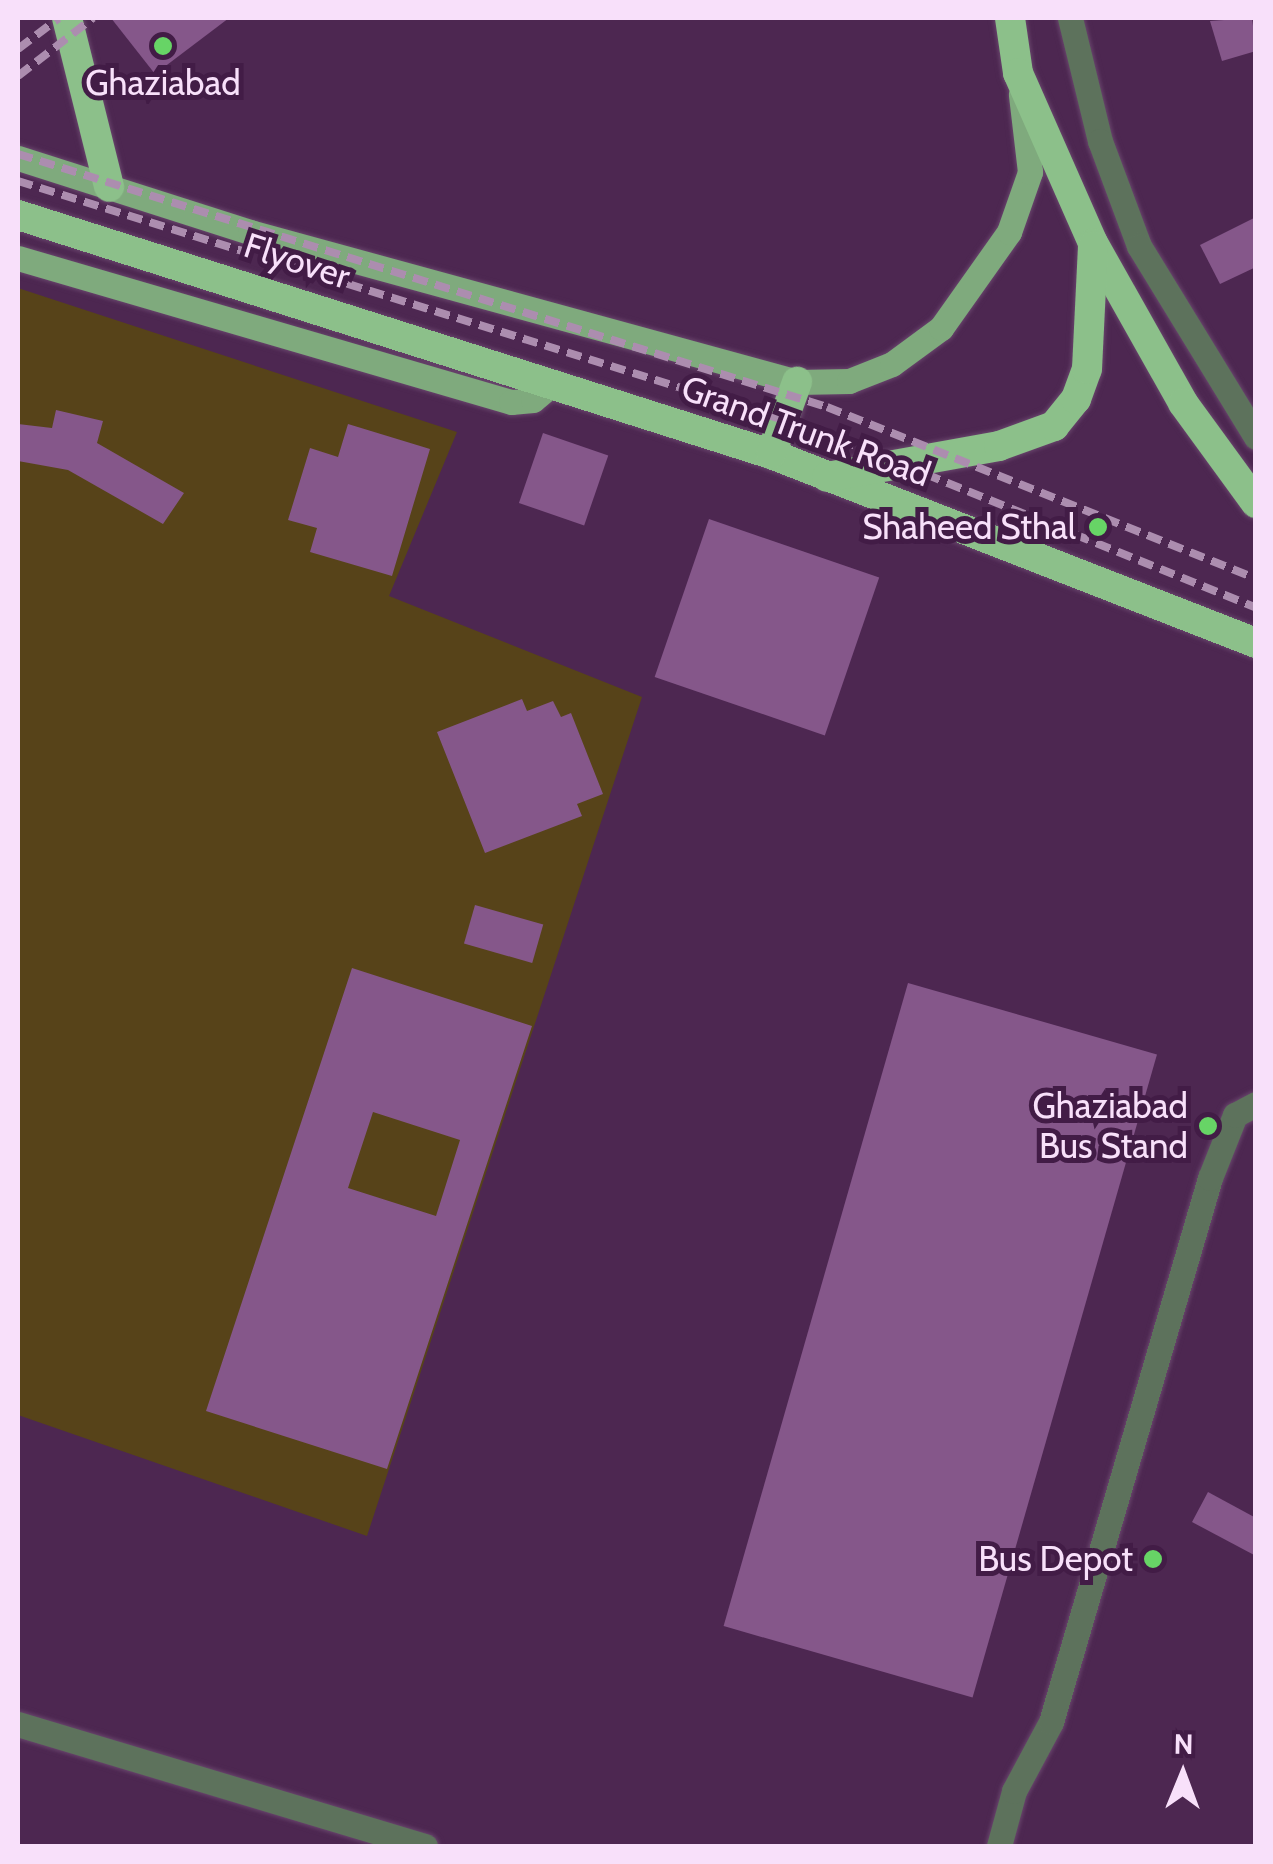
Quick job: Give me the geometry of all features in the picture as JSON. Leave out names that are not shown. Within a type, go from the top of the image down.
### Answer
[{"type":"highway","points":[[67,18],[109,187]]},
{"type":"highway","points":[[1010,18],[1018,74],[1093,243],[1184,403],[1256,503]]},
{"type":"highway","name":"Flyover","points":[[18,215],[540,378]]},
{"type":"highway","points":[[826,477],[999,446],[1054,426],[1076,399],[1087,369],[1093,243]]},
{"type":"highway","name":"Grand Trunk Road","points":[[540,378],[770,454],[1256,643]]},
{"type":"highway","points":[[770,454],[797,382]]},
{"type":"main road","points":[[18,158],[797,382],[849,381],[892,364],[940,328],[992,260],[1030,172],[1018,74]]},
{"type":"main road","points":[[18,258],[511,402],[534,400],[540,378]]},
{"type":"street","points":[[1070,18],[1100,142],[1139,246],[1256,437]]},
{"type":"street","points":[[1000,1846],[1014,1791],[1051,1722],[1210,1178],[1234,1115],[1256,1104]]},
{"type":"street","points":[[18,1724],[425,1846]]},
{"type":"shaded area","points":[[18,288],[457,432],[389,596],[642,697],[367,1536],[18,1415]]},
{"type":"building","name":"Ghaziabad","points":[[111,18],[229,18],[155,74]]},
{"type":"building","points":[[1252,18],[1256,51],[1222,61],[1210,21]]},
{"type":"building","points":[[1256,217],[1256,267],[1220,284],[1200,245]]},
{"type":"building","points":[[56,410],[103,421],[97,443],[184,493],[163,524],[68,470],[18,461],[18,424],[52,428]]},
{"type":"building","points":[[348,424],[430,449],[392,576],[310,552],[317,528],[288,520],[310,448],[338,457]]},
{"type":"building","points":[[543,433],[608,455],[584,525],[519,503]]},
{"type":"building","points":[[709,519],[879,578],[825,736],[655,677]]},
{"type":"building","points":[[522,699],[527,711],[553,701],[561,717],[571,713],[603,794],[577,804],[582,816],[485,853],[437,732]]},
{"type":"building","points":[[475,905],[543,925],[532,963],[464,943]]},
{"type":"building","points":[[352,968],[532,1026],[387,1469],[206,1411]],"holes":[[[373,1112],[460,1140],[436,1216],[348,1188]]]},
{"type":"building","points":[[908,983],[1157,1054],[973,1697],[724,1626]]},
{"type":"building","points":[[1208,1492],[1256,1518],[1256,1556],[1192,1522]]},
{"type":"railway","points":[[18,49],[59,18]]},
{"type":"railway","points":[[18,76],[93,18]]},
{"type":"railway","points":[[18,154],[827,407],[1256,579]]},
{"type":"railway","points":[[18,181],[819,431],[1256,608]]},
{"type":"place","name":"Ghaziabad","points":[[163,46]]},
{"type":"place","name":"Shaheed Sthal","points":[[1098,527]]},
{"type":"place","name":"Ghaziabad Bus Stand","points":[[1208,1126]]},
{"type":"place","name":"Bus Depot","points":[[1153,1559]]}]
